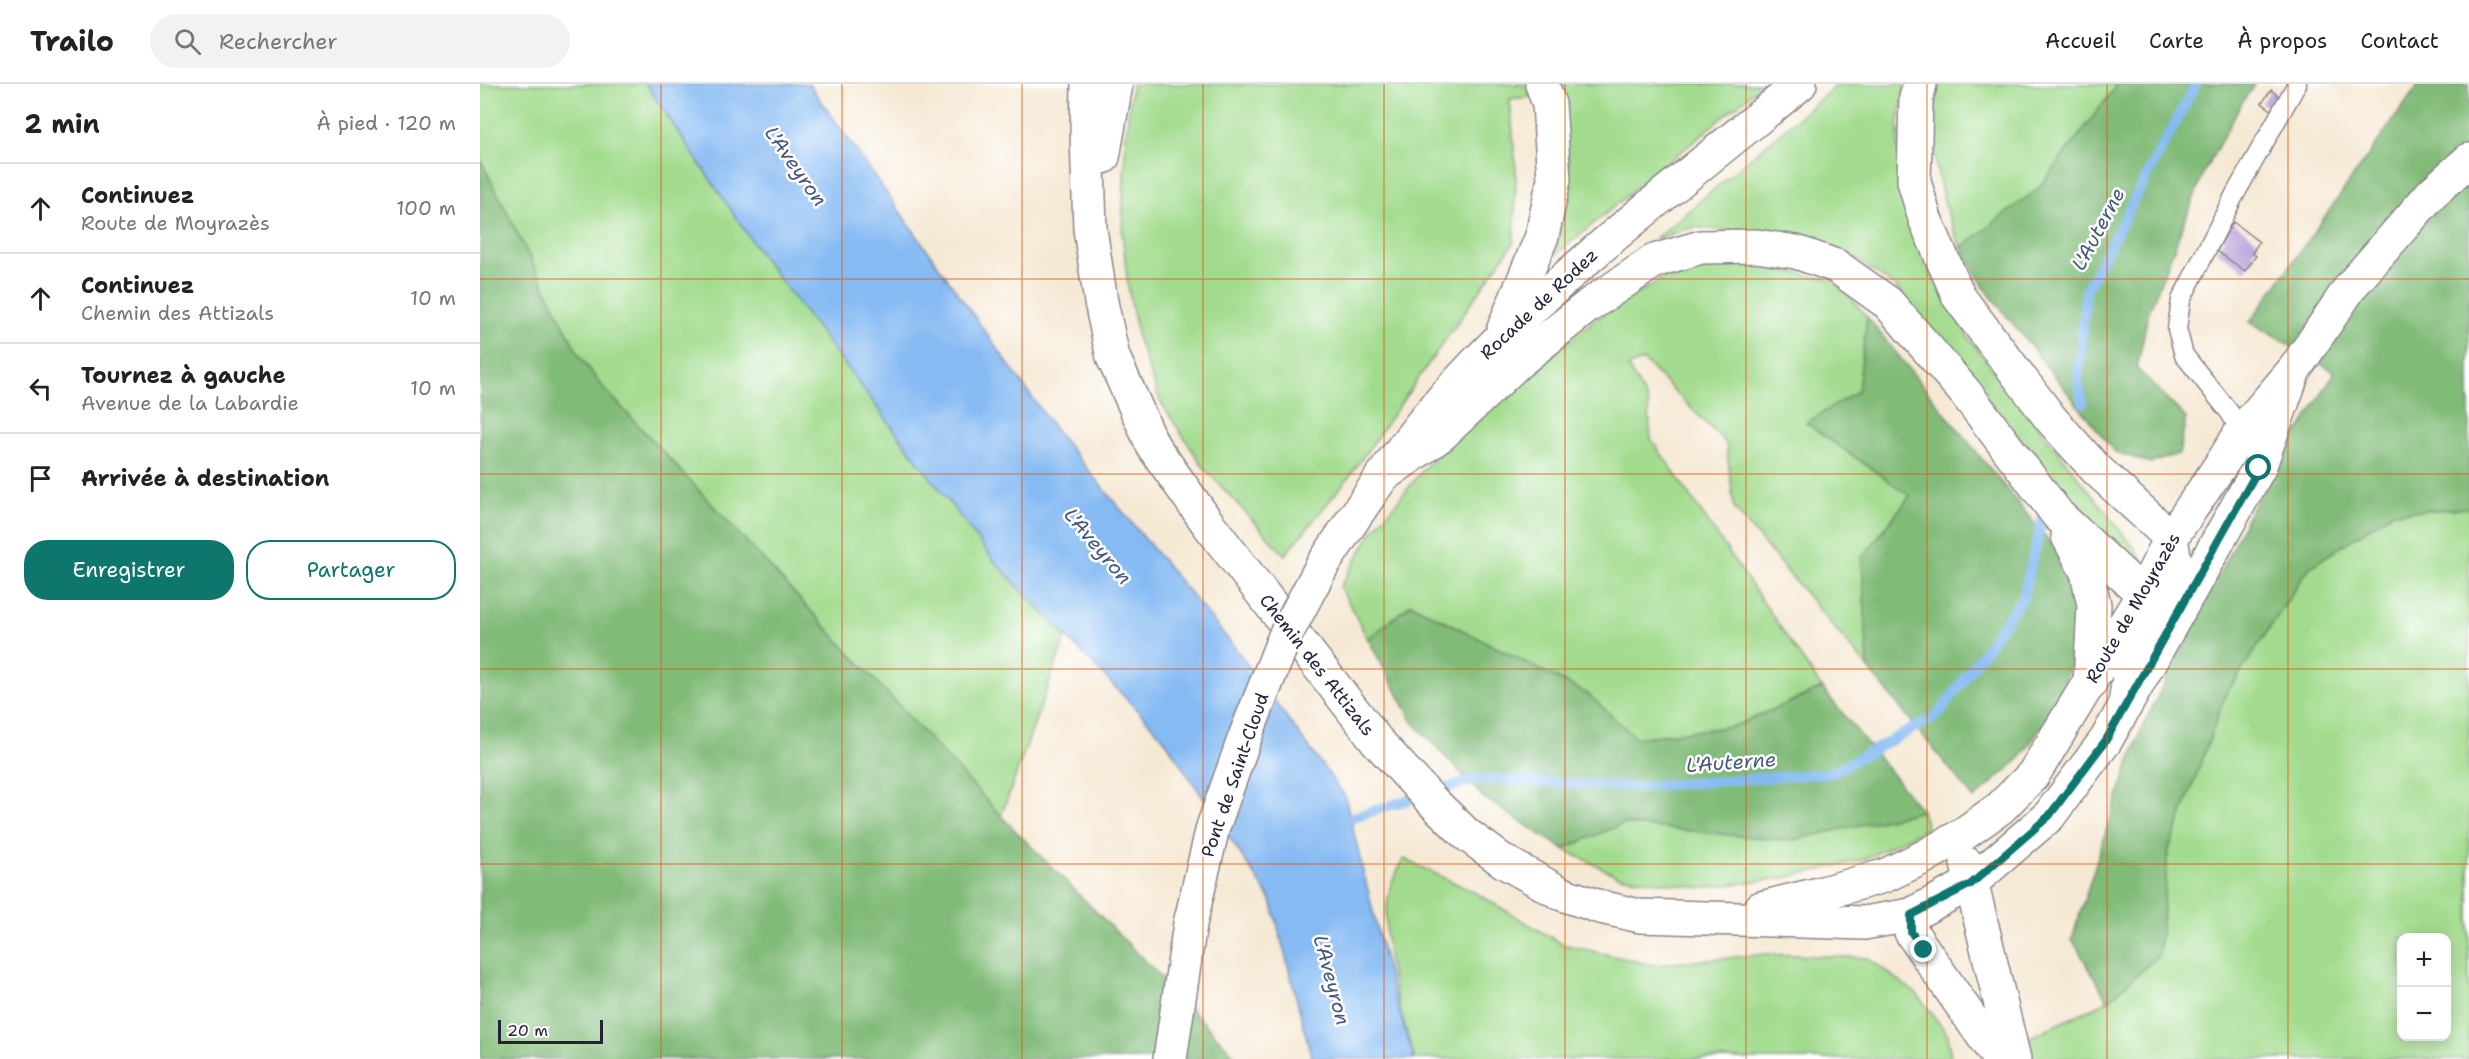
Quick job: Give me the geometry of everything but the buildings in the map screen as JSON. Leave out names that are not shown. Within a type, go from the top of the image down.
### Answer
[{"type":"main road","name":"Chemin des Attizals","points":[[1089,84],[1087,133],[1090,230],[1101,302],[1113,357],[1153,446],[1209,525],[1377,741],[1466,834],[1503,861],[1562,894],[1600,907],[1640,916],[1864,923],[1911,915],[1971,884]]},
{"type":"main road","name":"Chemin des Attizals","points":[[1090,230],[1116,84]]},
{"type":"main road","points":[[1500,338],[1542,236],[1554,179],[1549,104],[1542,84]]},
{"type":"main road","name":"Rocade de Rodez","points":[[1322,566],[1381,477],[1455,385],[1500,338],[1578,266],[1800,84]]},
{"type":"main road","points":[[1920,84],[1916,98],[1914,181],[1925,219],[1959,297],[2051,419],[2096,469],[2171,538]]},
{"type":"main road","name":"Route de Moyrazès","points":[[2163,599],[2171,538],[2241,432],[2294,370],[2351,286],[2432,193],[2469,160]]},
{"type":"main road","points":[[1381,477],[1441,435],[1516,364],[1588,306],[1654,261],[1701,248],[1756,246],[1796,252],[1836,266],[1888,303],[1965,392],[2058,515],[2087,572],[2094,605],[2090,684]]},
{"type":"main road","name":"Route de Moyrazès","points":[[1962,835],[2000,808],[2033,775],[2090,684],[2163,599],[2259,468],[2294,370]]},
{"type":"main road","points":[[1971,884],[2049,816],[2106,740],[2125,704],[2130,670],[2163,599],[2058,515]]},
{"type":"main road","name":"Pont de Saint-Cloud","points":[[1175,1049],[1190,924],[1213,827],[1245,737],[1285,636],[1322,566]]},
{"type":"main road","name":"Chemin des Attizals","points":[[1721,917],[1884,876],[1962,835]]},
{"type":"main road","points":[[1962,835],[1971,884],[2014,1059]]},
{"type":"main road","points":[[1962,835],[1911,915],[1911,932],[1999,1059]]},
{"type":"lane","points":[[2241,432],[2230,413],[2184,355],[2178,329],[2181,300],[2234,196],[2297,84]]},
{"type":"green space","points":[[480,84],[646,84],[760,253],[994,561],[1066,636],[1001,816],[600,384],[579,355],[480,159]]},
{"type":"green space","points":[[1132,84],[1525,84],[1531,97],[1510,99],[1516,171],[1514,242],[1349,477],[1285,555],[1204,468],[1160,401],[1138,339],[1128,286],[1122,231],[1126,133]]},
{"type":"green space","points":[[1558,84],[1763,84],[1554,256],[1570,176]]},
{"type":"green space","points":[[1838,84],[1905,84],[1898,129],[1899,181],[1930,272],[1970,340],[2142,558],[2140,566],[2130,569],[2114,555],[1897,288],[1858,260],[1806,240],[1695,227],[1655,239]]},
{"type":"green space","points":[[1940,84],[2116,84],[2039,188],[1961,248],[1941,188],[1934,146],[1935,104]]},
{"type":"green space","points":[[2116,84],[2255,84],[2243,101],[2204,172],[2148,314],[2137,369],[2186,418],[2179,454],[2150,463],[2115,452],[1986,290],[1961,248],[2039,188]]},
{"type":"green space","points":[[2419,84],[2469,84],[2469,508],[2393,512],[2309,568],[2226,694],[2168,852],[2159,955],[2108,1001],[2072,939],[2141,730],[2253,506],[2335,372],[2250,322]]},
{"type":"green space","points":[[480,159],[579,355],[600,384],[1001,816],[1153,969],[1238,1059],[480,1059]]},
{"type":"green space","points":[[1725,262],[1749,263],[1836,281],[1867,317],[1858,391],[1910,496],[1862,558],[1868,668],[1734,508],[1726,443],[1643,360],[1628,367],[1648,401],[1651,439],[1822,688],[1735,726],[1636,738],[1588,694],[1411,604],[1368,639],[1340,587],[1373,531],[1427,465],[1479,416],[1593,321],[1664,277],[1697,265]]},
{"type":"green space","points":[[1867,317],[2056,550],[2088,606],[2059,701],[2021,757],[1974,799],[1868,668],[1862,558],[1910,496],[1806,423],[1858,391]]},
{"type":"green space","points":[[2469,508],[2469,1059],[1982,1059],[2108,1001],[2159,955],[2168,852],[2226,694],[2309,568],[2393,512]]},
{"type":"green space","points":[[1411,604],[1588,694],[1636,738],[1735,726],[1822,688],[1922,811],[1789,841],[1623,824],[1563,849],[1484,798],[1413,722],[1368,639]]},
{"type":"green space","points":[[1922,811],[1927,828],[1863,860],[1783,878],[1702,888],[1618,876],[1563,849],[1623,824],[1789,841]]},
{"type":"green space","points":[[1404,859],[1476,893],[1562,944],[1652,965],[1767,954],[1868,958],[1917,994],[1948,1035],[1951,1059],[1415,1059],[1391,974],[1386,931],[1390,888]]},
{"type":"water","name":"L'Aveyron","points":[[646,84],[809,84],[1056,431],[1236,649],[1345,796],[1391,986],[1414,1059],[1312,1059],[1271,900],[1162,736],[994,561],[760,253]]},
{"type":"waterway","name":"L'Auterne","points":[[2083,403],[2078,383],[2086,290],[2196,84]]},
{"type":"waterway","name":"L'Auterne","points":[[1337,822],[1476,779],[1636,787],[1831,773],[1938,715],[2023,597],[2043,516]]},
{"type":"route","points":[[1924,950],[1911,932],[1911,915],[1971,884],[2049,816],[2077,781],[2106,740],[2259,468]]}]
